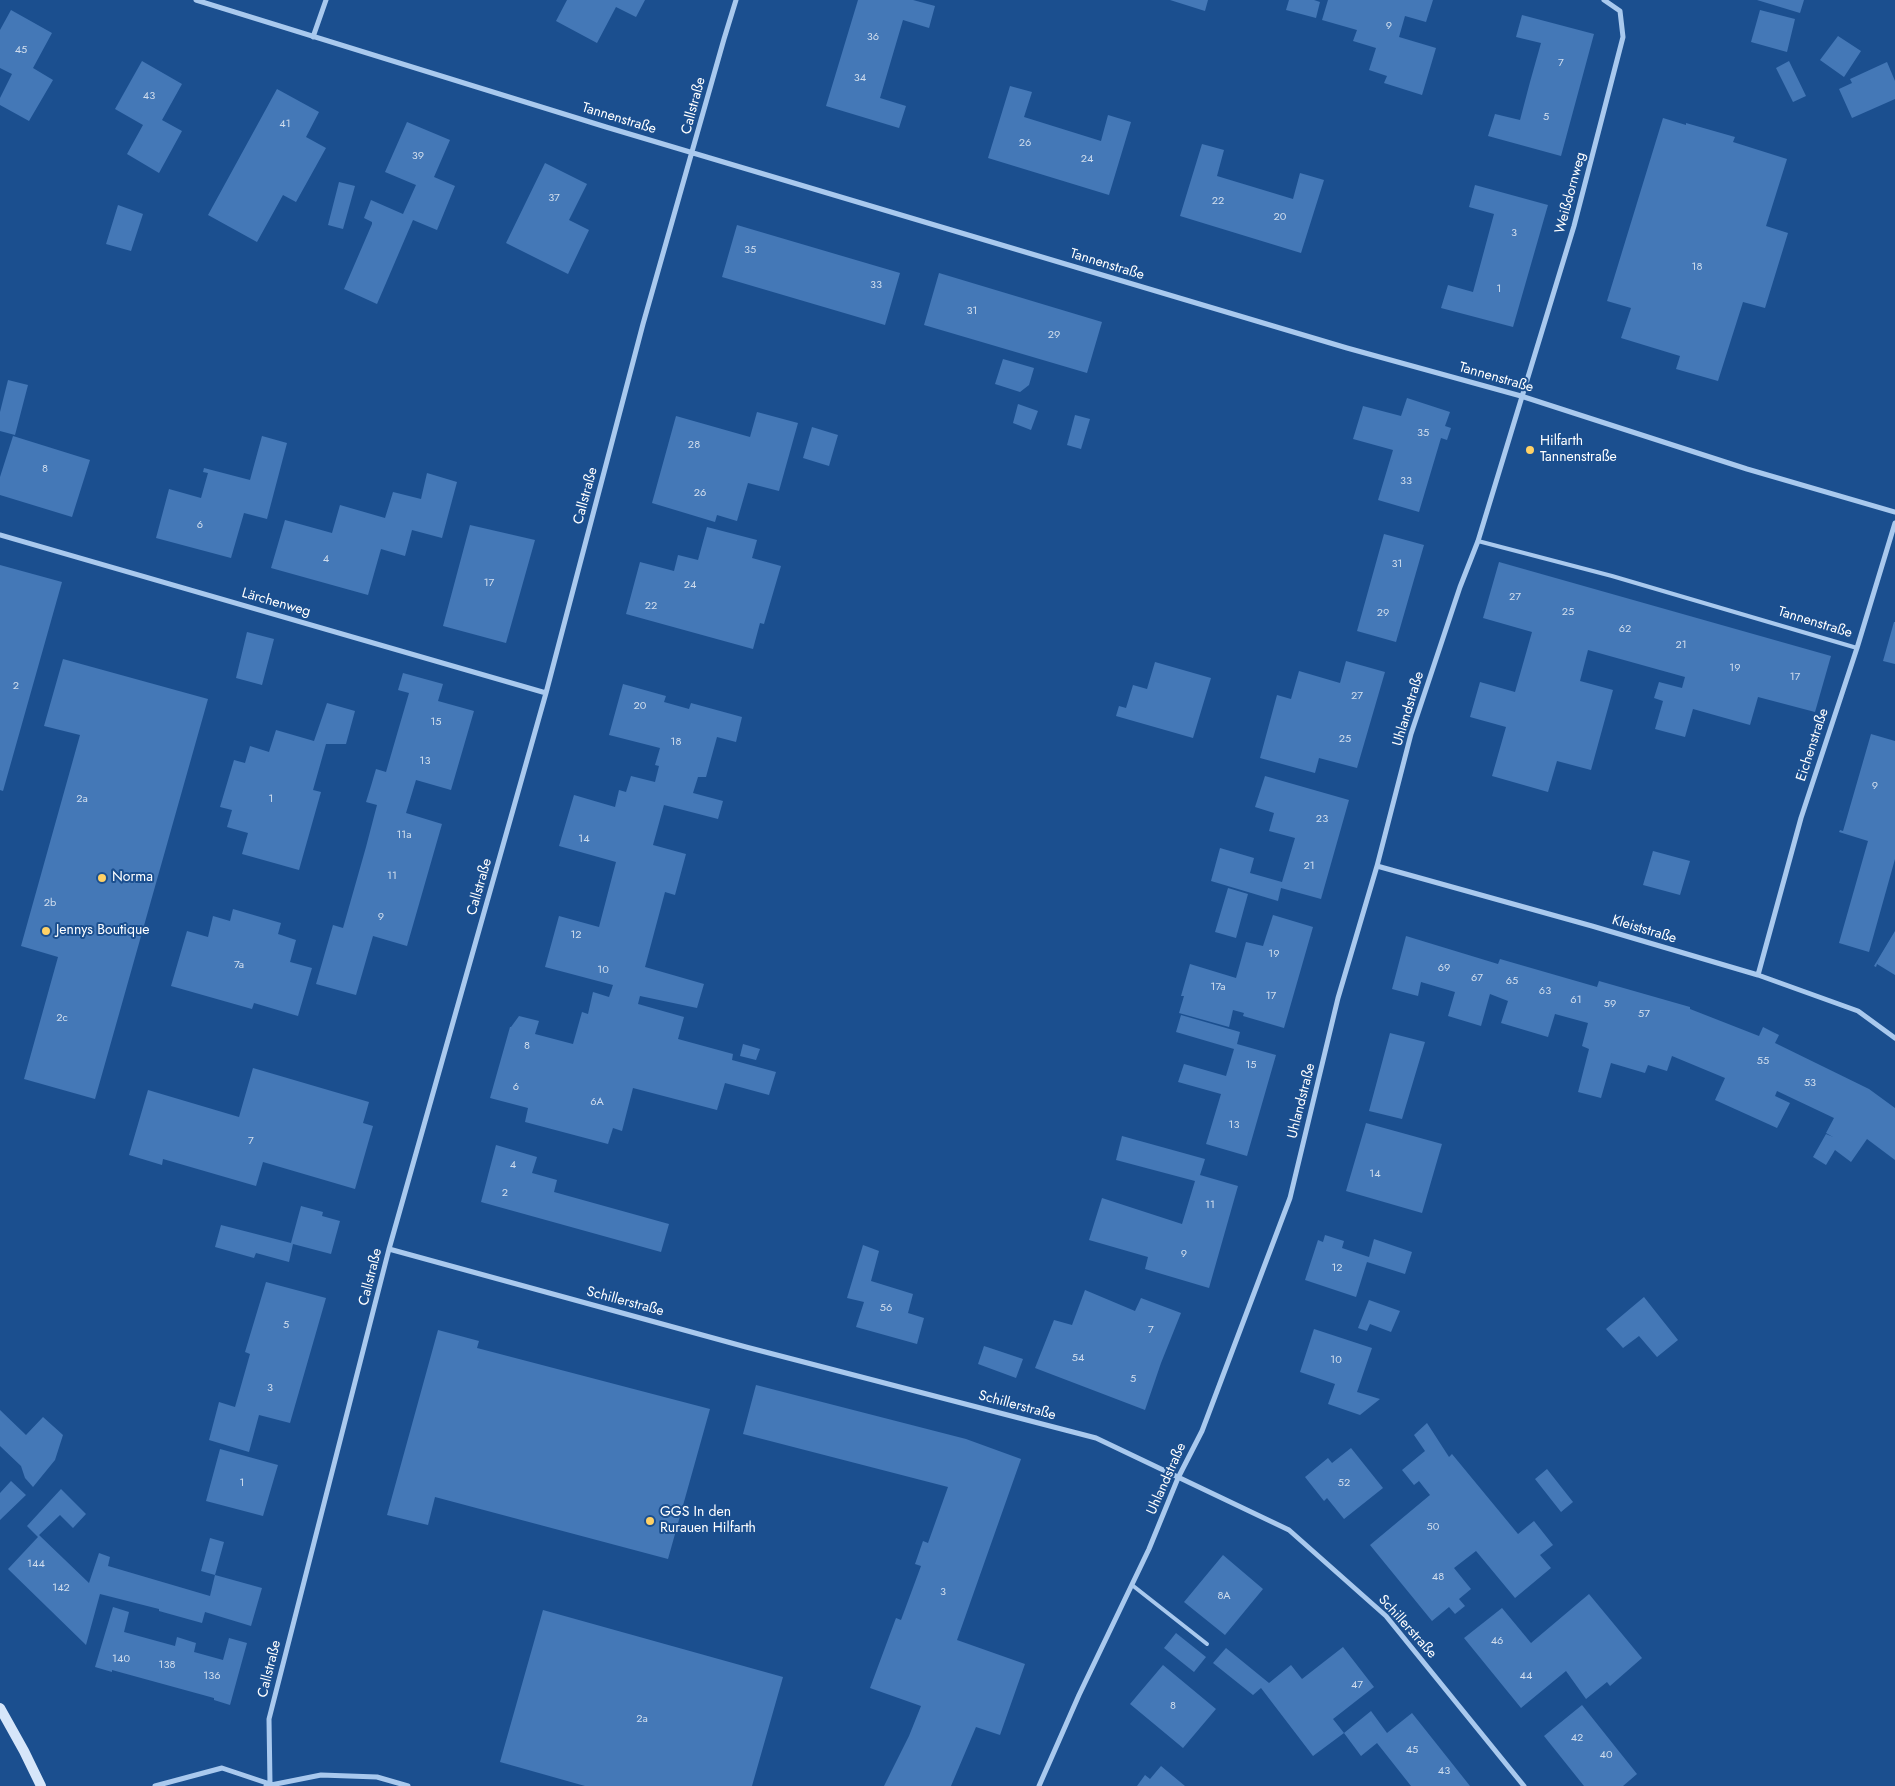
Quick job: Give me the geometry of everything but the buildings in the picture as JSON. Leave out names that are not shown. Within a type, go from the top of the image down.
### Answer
[{"type":"main road","points":[[0,1708],[41,1786]]},
{"type":"street","name":"Tannenstraße","points":[[196,0],[692,153],[1346,348],[1521,396],[1747,468],[1895,512]]},
{"type":"street","points":[[314,37],[326,0]]},
{"type":"street","name":"Callstraße","points":[[268,1785],[270,1719],[389,1249],[546,693],[643,324],[736,0]]},
{"type":"street","name":"Weißdornweg","points":[[1521,396],[1574,226],[1623,38],[1620,11],[1604,0]]},
{"type":"street","name":"Uhlandstraße","points":[[1039,1786],[1079,1695],[1149,1549],[1178,1478],[1202,1431],[1290,1198],[1338,998],[1377,866],[1411,734],[1460,586],[1478,541],[1521,396]]},
{"type":"street","name":"Eichenstraße","points":[[1758,976],[1801,818],[1857,648],[1895,523]]},
{"type":"street","name":"Lärchenweg","points":[[0,535],[546,693]]},
{"type":"street","name":"Kleiststraße","points":[[1377,866],[1592,926],[1758,976],[1858,1011],[1895,1038]]},
{"type":"street","name":"Schillerstraße","points":[[389,1249],[746,1346],[1096,1438],[1289,1530],[1386,1616],[1524,1786]]},
{"type":"street","points":[[155,1786],[222,1768],[268,1785],[321,1775],[377,1777],[408,1786]]},
{"type":"lane","name":"Tannenstraße","points":[[1478,541],[1621,579],[1857,648]]},
{"type":"lane","points":[[1132,1585],[1206,1644]]},
{"type":"place","name":"Hilfarth Tannenstraße","points":[[1530,450]]},
{"type":"place","name":"Norma","points":[[102,878]]},
{"type":"place","name":"Jennys Boutique","points":[[46,931]]},
{"type":"place","name":"GGS In den Rurauen Hilfarth","points":[[650,1521]]}]
